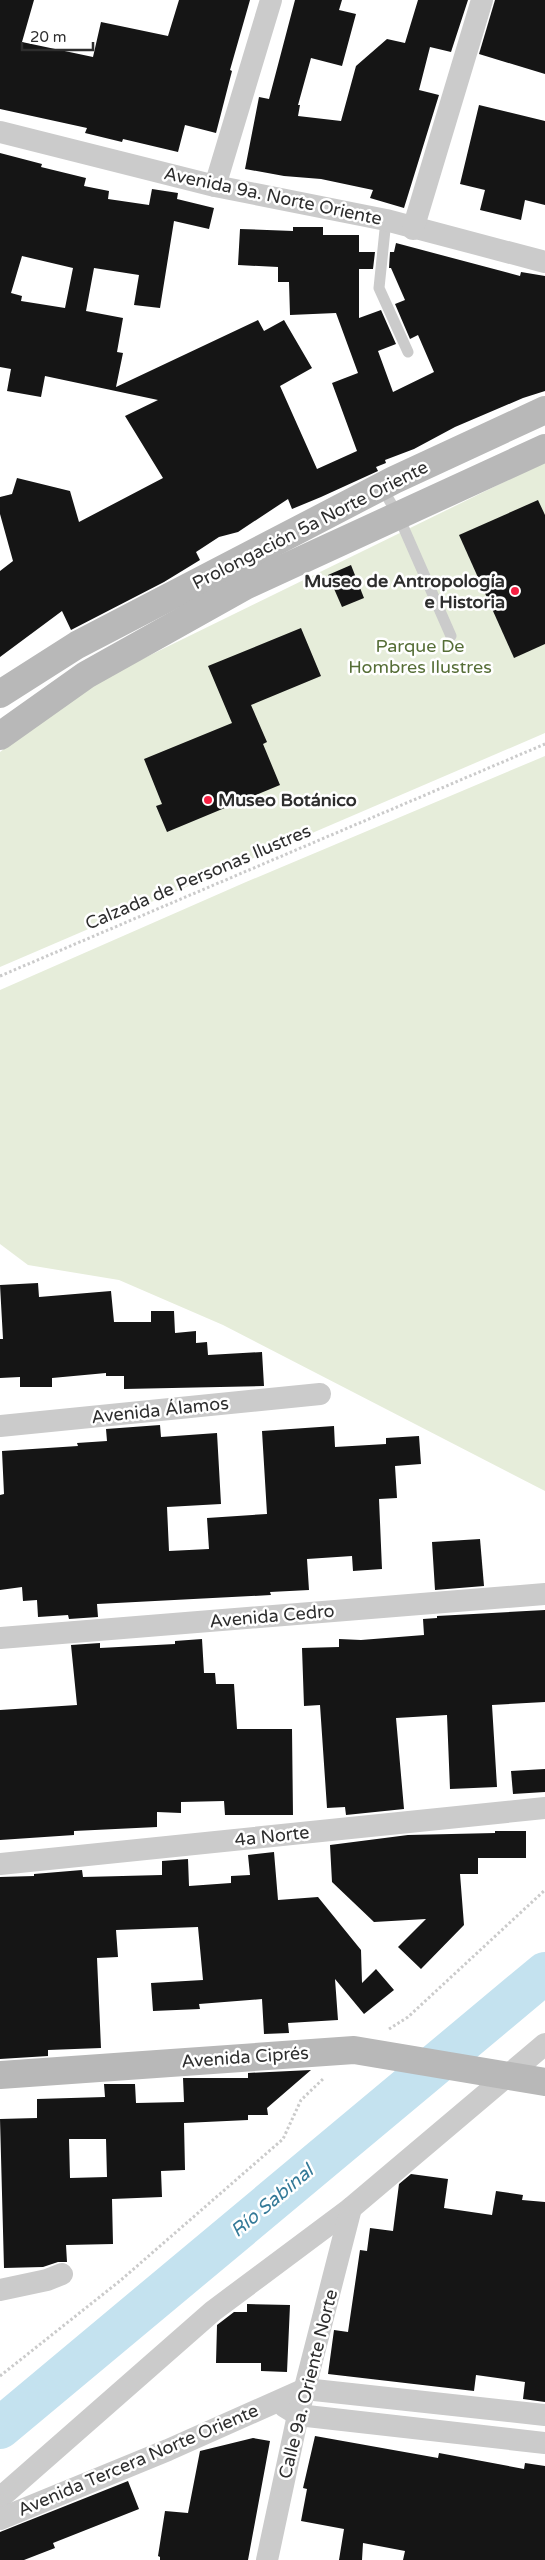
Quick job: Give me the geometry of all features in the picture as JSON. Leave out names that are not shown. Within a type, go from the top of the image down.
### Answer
[{"type":"main road","name":"Prolongación 5a Norte Oriente","points":[[0,694],[77,645],[382,488],[545,410]]},
{"type":"main road","name":"Prolongación 5a Norte Oriente","points":[[0,736],[86,675],[245,586],[545,448]]},
{"type":"main road","name":"Avenida Ciprés","points":[[0,2075],[360,2050],[545,2082]]},
{"type":"street","points":[[216,186],[271,0]]},
{"type":"street","points":[[412,228],[482,0]]},
{"type":"street","name":"Avenida 9a. Norte Oriente","points":[[0,132],[216,186],[386,220],[545,262]]},
{"type":"street","name":"Avenida Álamos","points":[[0,1426],[320,1394]]},
{"type":"street","name":"Avenida Cedro","points":[[0,1638],[545,1594]]},
{"type":"street","name":"4a Norte","points":[[0,1864],[545,1808]]},
{"type":"street","points":[[0,2498],[213,2311],[351,2208],[499,2074],[545,2044]]},
{"type":"street","name":"Calle 9a. Oriente Norte","points":[[267,2560],[298,2415],[351,2208]]},
{"type":"street","points":[[0,2290],[62,2274]]},
{"type":"street","name":"Avenida Tercera Norte Oriente","points":[[0,2519],[168,2450],[305,2389],[545,2415]]},
{"type":"street","name":"Avenida Tercera Norte Oriente","points":[[276,2401],[298,2415],[545,2443]]},
{"type":"lane","points":[[386,220],[379,288],[408,352]]},
{"type":"lane","points":[[382,488],[398,515],[451,636]]},
{"type":"path","name":"Calzada de Personas Ilustres","points":[[0,976],[545,744]]},
{"type":"path","points":[[0,2376],[121,2280],[283,2138],[301,2100],[360,2050],[408,2017],[545,1890]]},
{"type":"green space","name":"Parque De Hombres Ilustres","points":[[545,462],[545,733],[0,967],[0,752],[83,688]]},
{"type":"green space","points":[[545,756],[545,1491],[223,1325],[119,1280],[28,1265],[0,1244],[0,990],[246,882]]},
{"type":"building","points":[[0,0],[34,0],[22,42],[93,57],[101,22],[168,36],[179,0],[250,0],[230,70],[232,71],[216,133],[185,125],[178,152],[123,139],[122,142],[85,133],[87,128],[0,109]]},
{"type":"building","points":[[295,0],[342,0],[339,10],[356,14],[342,66],[311,58],[298,105],[300,105],[298,116],[341,121],[356,66],[387,39],[405,43],[418,0],[468,0],[451,52],[430,47],[419,90],[439,95],[404,208],[370,198],[373,190],[321,179],[284,176],[245,169],[259,97],[269,99]]},
{"type":"building","points":[[495,0],[545,0],[545,74],[479,54]]},
{"type":"building","points":[[479,105],[545,121],[545,205],[525,200],[521,220],[480,210],[485,190],[460,184]]},
{"type":"building","points":[[0,153],[42,164],[41,167],[86,178],[84,186],[109,191],[108,199],[149,205],[152,189],[178,193],[177,199],[214,208],[209,229],[174,221],[160,308],[134,305],[139,275],[94,268],[86,311],[123,318],[117,352],[123,353],[116,387],[258,320],[264,331],[284,320],[312,368],[280,386],[317,469],[357,451],[332,383],[358,373],[336,313],[290,315],[289,282],[278,282],[278,267],[238,265],[240,229],[293,231],[293,227],[323,227],[323,235],[359,235],[359,252],[375,252],[373,269],[359,269],[359,318],[381,310],[396,344],[378,351],[393,392],[434,372],[418,335],[410,339],[395,304],[405,300],[391,268],[389,268],[390,252],[394,252],[396,243],[520,276],[521,272],[545,276],[545,391],[523,398],[455,427],[414,449],[385,460],[386,463],[376,467],[378,471],[321,497],[292,509],[288,499],[238,532],[219,537],[196,552],[200,560],[164,582],[71,630],[62,611],[0,657],[0,571],[13,561],[0,514],[0,497],[12,494],[17,478],[70,491],[79,522],[163,478],[125,416],[158,400],[45,376],[41,397],[7,391],[11,369],[0,367]],"holes":[[[22,256],[73,268],[65,308],[21,301],[22,296],[11,293]]]},
{"type":"building","name":"Museo de Antropología e Historia","points":[[538,500],[545,515],[545,644],[514,658],[459,535]]},
{"type":"building","points":[[351,565],[364,598],[342,607],[328,575]]},
{"type":"building","points":[[301,628],[321,676],[251,705],[267,742],[263,744],[280,785],[167,832],[156,806],[162,804],[144,759],[232,723],[208,666]]},
{"type":"building","points":[[38,1283],[39,1297],[111,1291],[114,1322],[151,1322],[151,1311],[174,1311],[175,1333],[196,1331],[196,1343],[207,1342],[208,1355],[262,1352],[264,1386],[124,1389],[124,1376],[106,1376],[106,1373],[52,1378],[52,1387],[20,1387],[20,1377],[0,1378],[0,1339],[3,1339],[0,1285]]},
{"type":"building","points":[[160,1425],[161,1437],[217,1433],[221,1504],[167,1507],[169,1551],[209,1549],[207,1518],[267,1514],[262,1431],[334,1426],[335,1447],[386,1444],[386,1438],[419,1436],[421,1464],[395,1466],[397,1498],[379,1499],[382,1569],[353,1571],[352,1556],[307,1559],[309,1590],[270,1592],[271,1595],[97,1604],[98,1617],[69,1619],[68,1615],[38,1617],[37,1600],[23,1601],[22,1587],[0,1590],[0,1495],[4,1494],[2,1451],[78,1446],[77,1443],[107,1441],[106,1429]]},
{"type":"building","points":[[480,1539],[484,1586],[435,1590],[432,1542]]},
{"type":"building","points":[[545,1610],[545,1702],[492,1705],[497,1787],[450,1789],[447,1715],[396,1718],[404,1809],[346,1815],[345,1807],[327,1808],[320,1705],[304,1706],[302,1648],[339,1647],[339,1639],[361,1640],[424,1635],[423,1619],[437,1618],[437,1616]]},
{"type":"building","points":[[202,1639],[204,1673],[215,1673],[216,1684],[234,1684],[237,1729],[292,1729],[293,1815],[225,1815],[224,1801],[181,1802],[181,1813],[157,1812],[157,1827],[74,1831],[74,1835],[0,1840],[0,1710],[77,1705],[71,1645],[100,1643],[100,1648],[175,1644],[175,1641]]},
{"type":"building","points":[[545,1769],[545,1792],[513,1794],[511,1771]]},
{"type":"building","points":[[495,1831],[526,1831],[526,1858],[478,1858],[478,1874],[460,1874],[464,1925],[421,1969],[398,1947],[426,1919],[374,1922],[332,1882],[330,1845],[408,1835],[495,1833]]},
{"type":"building","points":[[274,1852],[278,1900],[318,1897],[361,1950],[362,1983],[376,1969],[394,1990],[364,2014],[335,1979],[338,2020],[288,2023],[289,2033],[264,2034],[262,1999],[199,2004],[200,2009],[153,2011],[151,1983],[203,1980],[198,1927],[116,1930],[118,1957],[97,1958],[101,2048],[48,2050],[48,2056],[0,2059],[0,1877],[34,1876],[34,1874],[82,1870],[83,1877],[162,1875],[162,1861],[188,1859],[189,1886],[231,1883],[231,1876],[250,1875],[248,1855]]},
{"type":"building","points":[[311,2070],[267,2108],[268,2115],[248,2115],[248,2120],[184,2123],[185,2170],[161,2171],[162,2197],[112,2199],[113,2244],[66,2245],[67,2262],[58,2262],[43,2267],[4,2268],[0,2119],[37,2118],[37,2099],[105,2097],[104,2084],[135,2084],[136,2103],[184,2102],[183,2078],[248,2078],[248,2073]],"holes":[[[69,2139],[106,2139],[107,2177],[70,2178]]]},
{"type":"building","points":[[411,2174],[448,2179],[444,2208],[492,2215],[496,2191],[523,2195],[522,2200],[545,2202],[545,2402],[523,2399],[525,2382],[476,2375],[474,2391],[328,2374],[334,2330],[348,2332],[360,2250],[367,2251],[370,2228],[393,2231],[399,2184]]},
{"type":"building","points":[[247,2304],[290,2305],[287,2372],[261,2371],[261,2363],[216,2363],[217,2325],[234,2312],[247,2312]]},
{"type":"building","points":[[315,2436],[438,2458],[439,2453],[524,2469],[525,2463],[545,2466],[545,2560],[403,2560],[405,2551],[363,2543],[362,2560],[339,2560],[344,2529],[301,2521],[307,2489],[303,2488]]},
{"type":"building","points":[[253,2438],[270,2441],[248,2560],[160,2560],[158,2556],[165,2511],[188,2513],[200,2451]]},
{"type":"building","points":[[128,2481],[139,2509],[53,2543],[55,2548],[24,2560],[0,2560],[0,2532]]},
{"type":"waterway","name":"Río Sabinal","points":[[0,2428],[545,1973]]},
{"type":"place","name":"Museo de Antropología e Historia","points":[[515,591]]},
{"type":"place","name":"Museo Botánico","points":[[208,800]]}]
